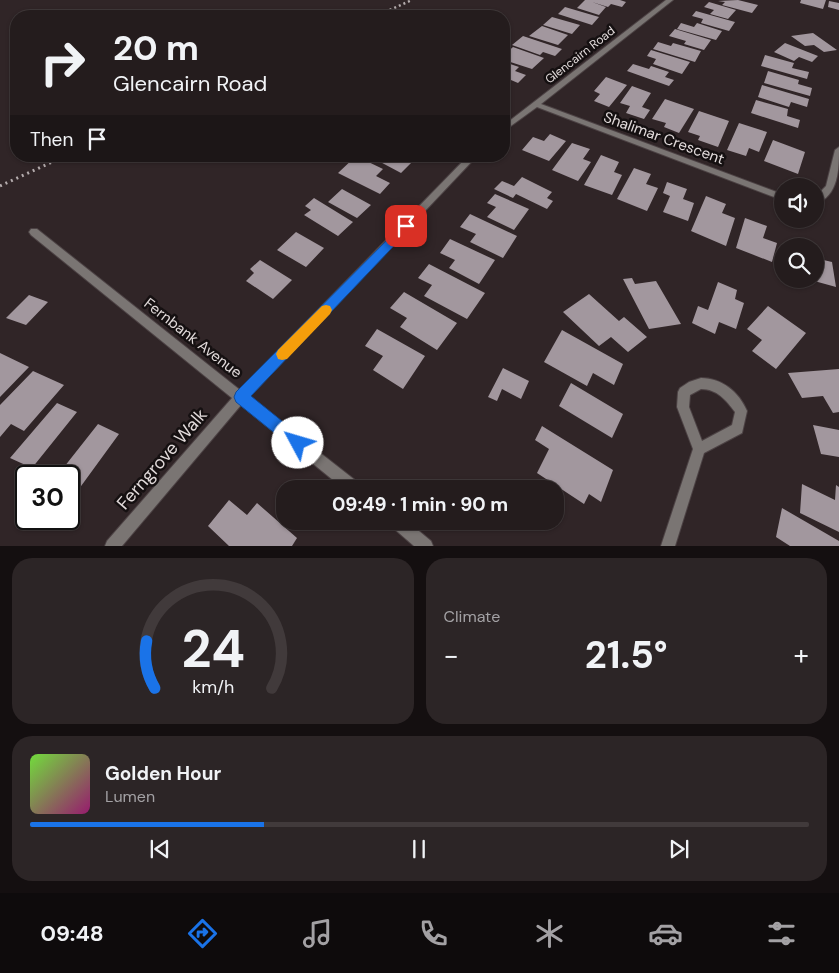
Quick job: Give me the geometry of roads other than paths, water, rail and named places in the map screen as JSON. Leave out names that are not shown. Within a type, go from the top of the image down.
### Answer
[{"type":"street","name":"Glencairn Road","points":[[510,124],[670,0]]},
{"type":"street","name":"Shalimar Crescent","points":[[536,105],[774,194]]},
{"type":"street","points":[[824,198],[829,190],[839,150]]},
{"type":"street","points":[[241,397],[467,162]]},
{"type":"street","name":"Fernbank Avenue","points":[[34,232],[344,480]]},
{"type":"street","points":[[668,546],[699,449],[683,407],[684,392],[693,385],[707,384],[722,388],[732,397],[741,411],[738,429],[699,449]]},
{"type":"street","name":"Ferngrove Walk","points":[[112,546],[241,397]]},
{"type":"street","points":[[407,530],[426,546]]},
{"type":"railway","points":[[390,10],[412,0]]},
{"type":"railway","points":[[0,186],[52,162]]}]
